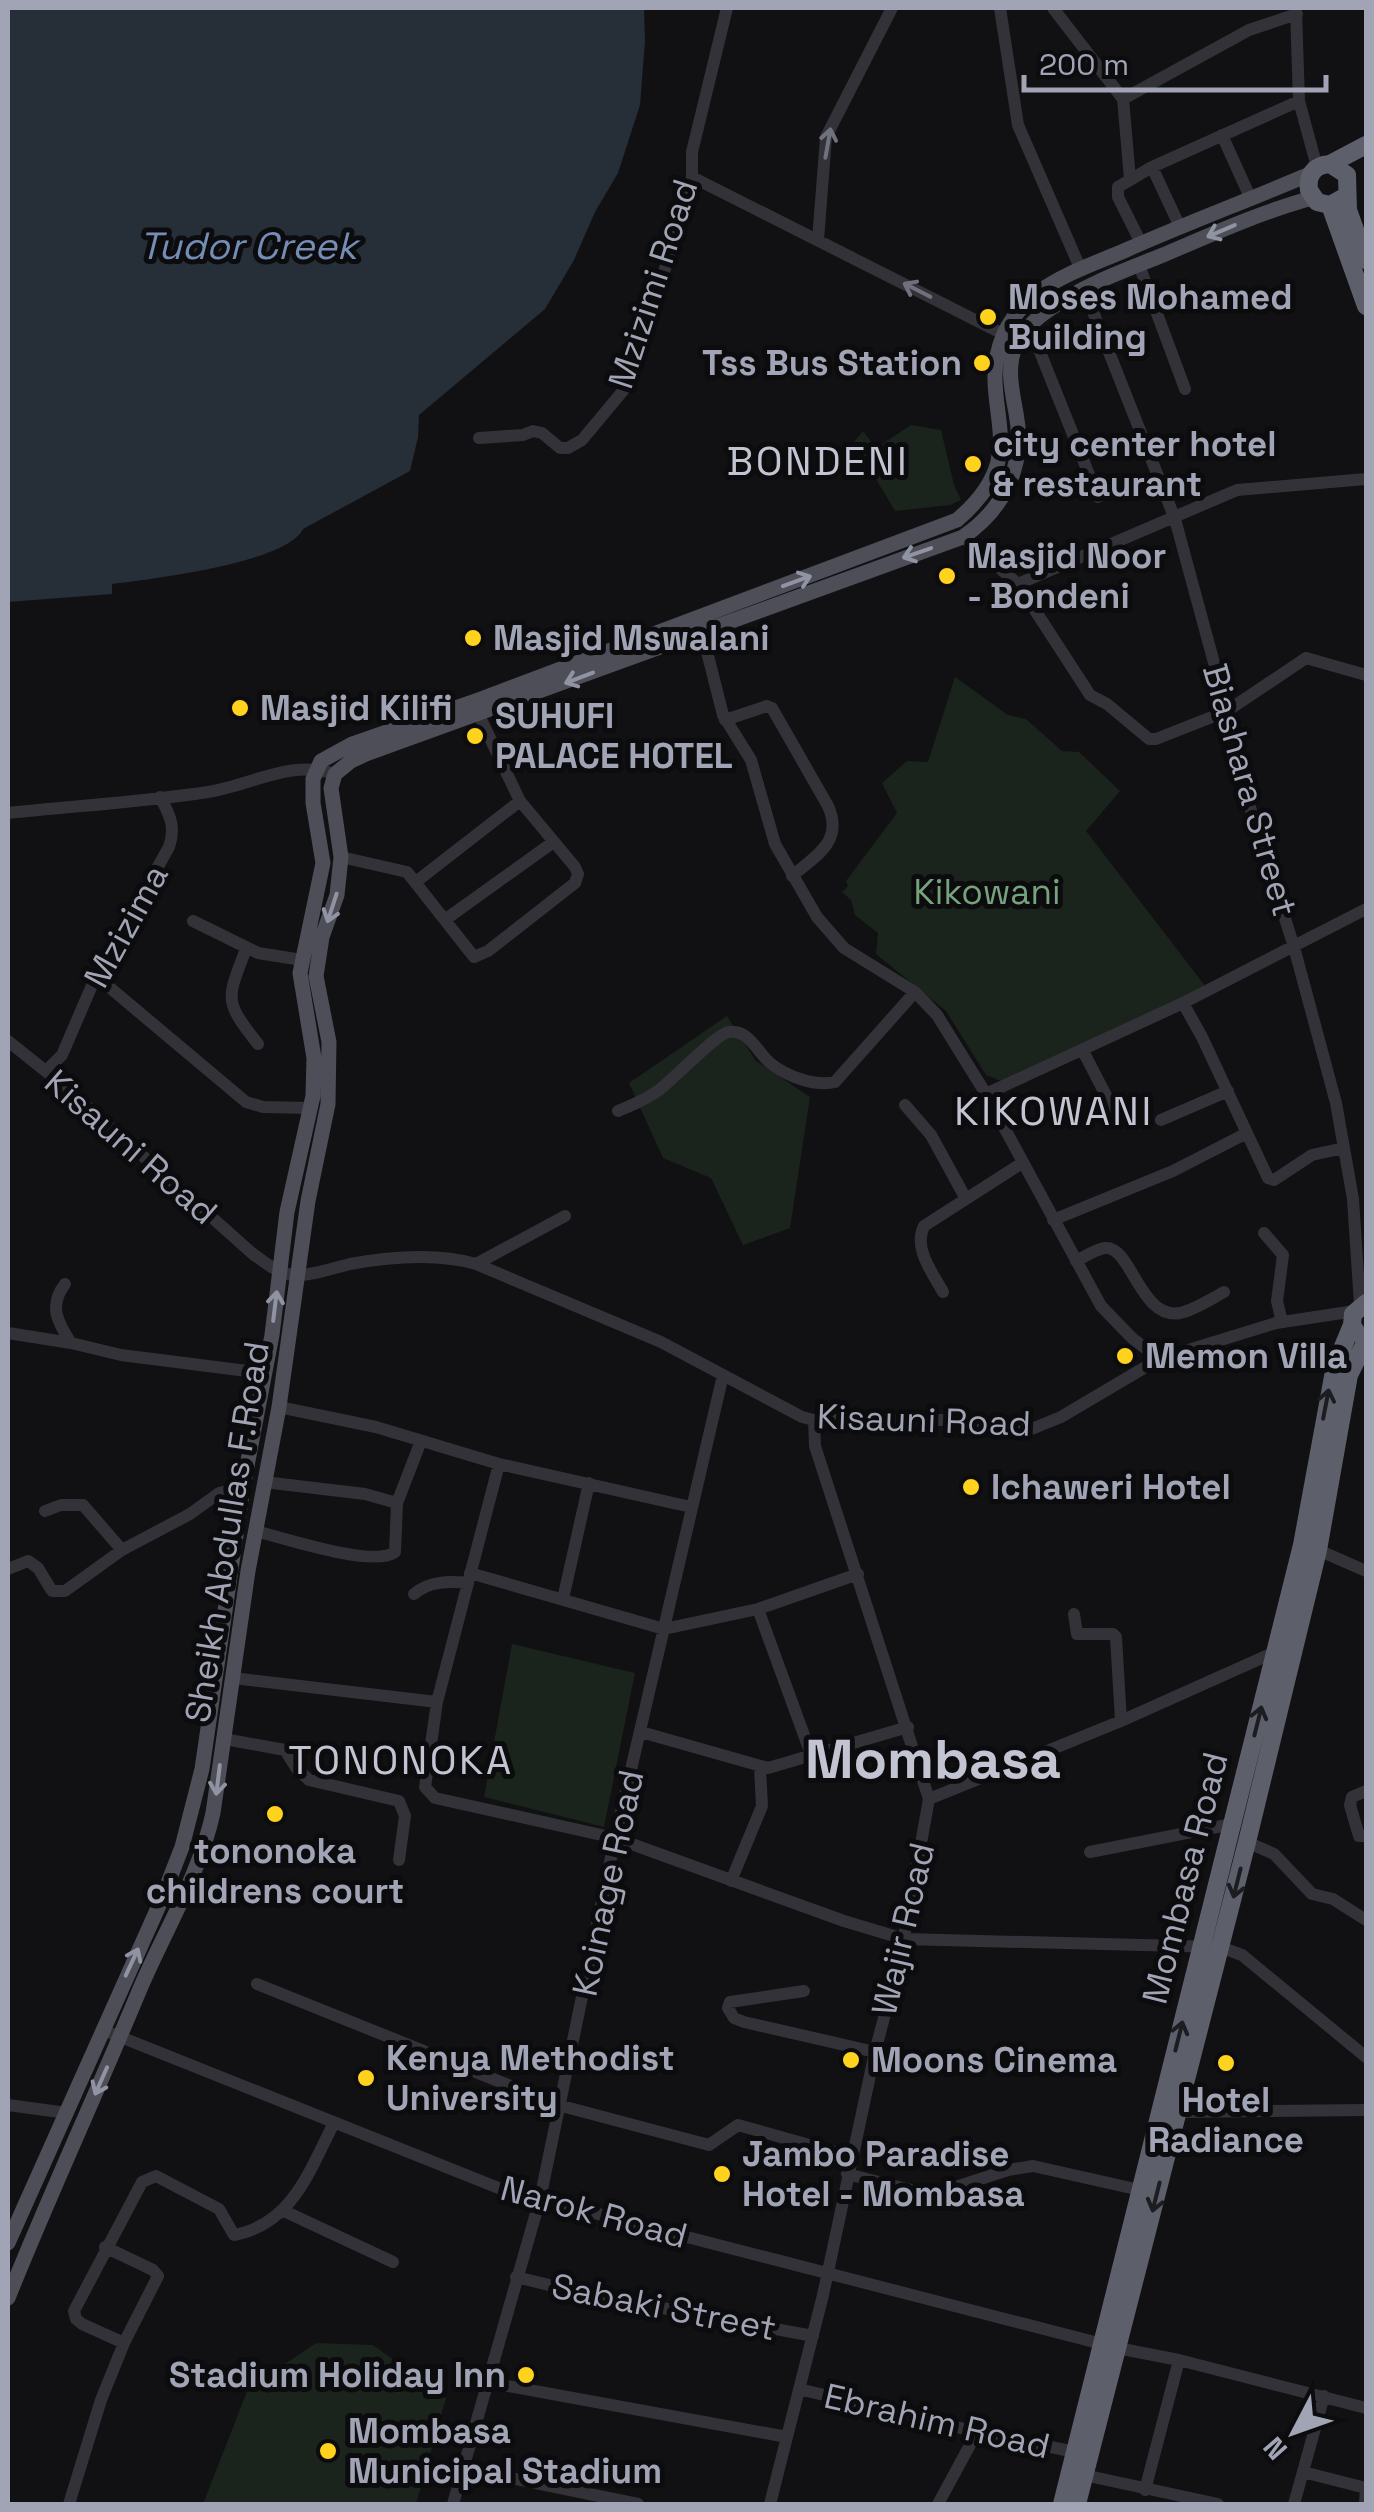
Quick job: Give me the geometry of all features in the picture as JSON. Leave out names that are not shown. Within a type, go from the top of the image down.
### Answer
[{"type":"highway","points":[[1341,191],[1308,182],[1319,168],[1366,145]]},
{"type":"highway","points":[[1319,168],[1343,170],[1341,191],[1366,306]]},
{"type":"highway","points":[[1341,191],[1366,260]]},
{"type":"highway","name":"Mombasa Road","points":[[1062,2504],[1110,2346],[1140,2190],[1213,1937],[1248,1842],[1318,1550],[1361,1321]]},
{"type":"highway","name":"Mombasa Road","points":[[1117,2316],[1178,2112],[1232,1824],[1302,1545],[1330,1384],[1361,1321]]},
{"type":"highway","name":"Mombasa Road","points":[[1076,2504],[1103,2372]]},
{"type":"main road","points":[[336,774],[360,757],[478,714],[958,520],[986,489],[1001,451],[1002,425],[994,371],[1004,334],[1031,298],[1081,270],[1319,168]]},
{"type":"main road","points":[[318,768],[326,756],[352,744],[649,644],[702,632],[742,609],[963,537],[998,504],[1014,473],[1019,442],[1012,364],[1017,343],[1030,327],[1052,307],[1084,289],[1266,212],[1341,191]]},
{"type":"main road","name":"Sheikh Abdullas F.Road","points":[[8,2243],[38,2168],[67,2113],[161,1902],[202,1769],[243,1487],[272,1335],[287,1212],[311,1108],[314,1058],[301,988],[302,960],[323,863],[313,803],[313,779],[318,768]]},
{"type":"main road","name":"Sheikh Abdullas F.Road","points":[[8,2298],[39,2218],[209,1834],[331,1072],[330,1042],[316,964],[337,894],[341,857],[330,796],[336,774]]},
{"type":"street","name":"Mzizimi Road","points":[[478,438],[533,431],[542,433],[560,448],[568,448],[582,440],[622,394],[628,382],[626,356],[654,306],[692,177],[692,152],[727,8]]},
{"type":"street","points":[[818,240],[826,137],[892,8]]},
{"type":"street","points":[[1000,8],[1018,125],[1081,270]]},
{"type":"street","points":[[1053,8],[1123,99],[1130,179]]},
{"type":"street","points":[[1123,99],[1250,30],[1296,11],[1299,102],[1319,168]]},
{"type":"street","points":[[1141,243],[1117,193],[1118,187],[1152,167],[1299,102]]},
{"type":"street","points":[[1222,135],[1250,197]]},
{"type":"street","points":[[1152,167],[1180,227]]},
{"type":"street","points":[[692,177],[1004,334]]},
{"type":"street","points":[[1139,265],[1186,389]]},
{"type":"street","name":"Biashara Street","points":[[1084,289],[1174,519],[1227,711],[1242,782],[1294,947],[1336,1103],[1352,1200],[1361,1321]]},
{"type":"street","points":[[1030,327],[1098,497]]},
{"type":"street","points":[[1018,584],[1237,490],[1366,479]]},
{"type":"street","points":[[963,537],[1018,584],[1090,695],[1107,704],[1143,736],[1156,739],[1227,711],[1306,658],[1366,676]]},
{"type":"street","points":[[702,632],[724,720],[751,760],[771,833],[792,876],[835,941],[915,992],[937,1015],[986,1094],[1101,1306],[1132,1338],[1160,1359]]},
{"type":"street","points":[[724,720],[767,706],[772,708],[828,806],[835,823],[831,836],[822,851],[792,876]]},
{"type":"street","points":[[341,857],[399,868],[417,882],[474,957],[488,951],[576,882],[575,867],[520,801],[478,714]]},
{"type":"street","points":[[8,813],[210,792],[294,768],[318,768],[336,774]]},
{"type":"street","name":"Mzizima","points":[[62,1056],[96,976],[174,834],[172,819],[160,797]]},
{"type":"street","points":[[417,882],[520,801]]},
{"type":"street","points":[[446,920],[552,843]]},
{"type":"street","points":[[986,1094],[1183,1003],[1366,909]]},
{"type":"street","points":[[193,922],[246,949],[302,960]]},
{"type":"street","points":[[246,949],[230,992],[231,1003],[258,1044]]},
{"type":"street","points":[[96,976],[246,1102],[264,1107],[311,1108]]},
{"type":"street","points":[[618,1111],[654,1094],[698,1059],[716,1038],[732,1031],[746,1035],[772,1065],[819,1084],[835,1082],[915,992]]},
{"type":"street","points":[[1183,1003],[1271,1180],[1312,1155],[1344,1148]]},
{"type":"street","name":"Kisauni Road","points":[[8,1042],[63,1085],[253,1254],[280,1264],[326,1270],[356,1263],[418,1258],[451,1257],[476,1264],[661,1342],[814,1420],[969,1421],[1029,1430],[1061,1417],[1160,1359],[1282,1322],[1361,1321]]},
{"type":"street","points":[[1083,1051],[1112,1107]]},
{"type":"street","points":[[46,1071],[62,1056]]},
{"type":"street","points":[[62,1056],[63,1085]]},
{"type":"street","points":[[1161,1120],[1228,1091]]},
{"type":"street","points":[[905,1105],[932,1136],[966,1199]]},
{"type":"street","points":[[1052,1220],[1173,1171],[1248,1134]]},
{"type":"street","points":[[943,1292],[924,1257],[919,1237],[924,1226],[1022,1163]]},
{"type":"street","points":[[476,1264],[565,1216]]},
{"type":"street","points":[[1264,1233],[1283,1255],[1277,1301],[1282,1322]]},
{"type":"street","points":[[1076,1261],[1104,1248],[1112,1249],[1120,1254],[1146,1295],[1162,1310],[1178,1313],[1224,1292]]},
{"type":"street","points":[[65,1284],[55,1308],[58,1323],[72,1343]]},
{"type":"street","points":[[8,1334],[72,1343],[121,1356],[263,1374]]},
{"type":"street","name":"Koinage Road","points":[[453,2504],[540,2200],[616,1838],[723,1375]]},
{"type":"street","points":[[279,1406],[376,1427],[499,1464],[691,1508]]},
{"type":"street","name":"Wajir Road","points":[[770,2504],[828,2272],[874,2052],[904,1939],[930,1799],[815,1446],[814,1420]]},
{"type":"street","points":[[256,1531],[354,1555],[390,1557],[396,1542],[397,1502],[422,1441]]},
{"type":"street","points":[[499,1464],[437,1702],[425,1782],[429,1794],[616,1838],[904,1939],[1213,1937],[1242,1955],[1366,2057]]},
{"type":"street","points":[[264,1482],[365,1494],[397,1502]]},
{"type":"street","points":[[563,1600],[589,1483]]},
{"type":"street","points":[[8,1570],[28,1561],[38,1568],[52,1590],[65,1591],[122,1550],[190,1514],[219,1493],[243,1487]]},
{"type":"street","points":[[45,1511],[61,1505],[83,1505],[122,1550]]},
{"type":"street","points":[[1318,1550],[1366,1570]]},
{"type":"street","points":[[414,1594],[422,1588],[469,1578],[664,1629],[758,1609],[858,1574]]},
{"type":"street","points":[[758,1609],[812,1757]]},
{"type":"street","points":[[1074,1614],[1077,1634],[1116,1637],[1121,1721]]},
{"type":"street","points":[[930,1799],[1121,1721],[1275,1652]]},
{"type":"street","points":[[233,1678],[437,1702]]},
{"type":"street","points":[[641,1732],[760,1768],[812,1757],[908,1727]]},
{"type":"street","points":[[224,1738],[285,1750],[309,1780],[399,1802],[404,1816],[399,1860]]},
{"type":"street","points":[[732,1881],[762,1806],[760,1768]]},
{"type":"street","points":[[1366,1791],[1352,1797],[1350,1805],[1359,1836],[1366,1836]]},
{"type":"street","points":[[1090,1852],[1232,1824]]},
{"type":"street","points":[[1248,1842],[1274,1854],[1312,1894],[1334,1898],[1366,1920]]},
{"type":"street","points":[[258,1984],[558,2104],[704,2145],[717,2142],[727,2130],[738,2126],[852,2157]]},
{"type":"street","points":[[804,1992],[741,1999],[730,2002],[728,2008],[734,2018],[744,2022],[874,2052]]},
{"type":"street","name":"Narok Road","points":[[103,2030],[502,2189],[1366,2408]]},
{"type":"street","points":[[8,2105],[67,2113]]},
{"type":"street","points":[[1178,2112],[1366,2110]]},
{"type":"street","points":[[124,2343],[76,2319],[74,2311],[142,2182],[156,2176],[219,2210],[234,2235],[294,2201],[334,2123]]},
{"type":"street","points":[[848,2174],[931,2195],[1033,2166],[1140,2190]]},
{"type":"street","points":[[284,2210],[393,2262]]},
{"type":"street","points":[[69,2504],[101,2400],[158,2276],[105,2247]]},
{"type":"street","name":"Sabaki Street","points":[[516,2277],[812,2336]]},
{"type":"street","points":[[1145,2490],[1178,2360]]},
{"type":"street","points":[[486,2382],[787,2437]]},
{"type":"street","name":"Ebrahim Road","points":[[799,2389],[1075,2452]]},
{"type":"street","points":[[1294,2504],[1324,2396]]},
{"type":"street","points":[[938,2504],[977,2432]]},
{"type":"street","points":[[463,2468],[638,2504]]},
{"type":"street","points":[[1303,2472],[1366,2487],[1365,2504]]},
{"type":"street","points":[[1084,2475],[1218,2504]]},
{"type":"green space","points":[[911,425],[941,430],[961,500],[950,505],[895,511],[854,442],[863,431],[876,448]]},
{"type":"green space","name":"Kikowani","points":[[955,677],[1008,715],[1026,719],[1062,751],[1079,752],[1120,791],[1086,831],[1206,987],[1001,1081],[986,1075],[946,1011],[876,954],[878,933],[855,915],[851,900],[842,892],[848,886],[846,881],[897,813],[882,783],[907,761],[928,762]]},
{"type":"green space","points":[[727,1016],[756,1061],[810,1097],[790,1228],[743,1245],[711,1178],[663,1158],[629,1083]]},
{"type":"green space","points":[[512,1644],[635,1673],[604,1827],[484,1797]]},
{"type":"green space","name":"Mombasa Municipal Stadium","points":[[316,2343],[373,2345],[446,2398],[416,2504],[203,2504],[248,2389]]},
{"type":"water","name":"Tudor Creek","points":[[8,8],[644,8],[640,105],[618,173],[545,309],[419,415],[410,471],[303,529],[292,541],[246,560],[112,584],[112,594],[8,602]]},
{"type":"place","name":"Moses Mohamed Building","points":[[988,317]]},
{"type":"place","name":"Tss Bus Station","points":[[982,363]]},
{"type":"place","name":"city center hotel & restaurant","points":[[973,464]]},
{"type":"place","name":"Masjid Noor - Bondeni","points":[[947,576]]},
{"type":"place","name":"Masjid Mswalani","points":[[473,638]]},
{"type":"place","name":"Masjid Kilifi","points":[[240,708]]},
{"type":"place","name":"SUHUFI PALACE HOTEL","points":[[475,736]]},
{"type":"place","name":"Memon Villa","points":[[1125,1356]]},
{"type":"place","name":"Ichaweri Hotel","points":[[971,1487]]},
{"type":"place","name":"tononoka childrens court","points":[[275,1814]]},
{"type":"place","name":"Moons Cinema","points":[[851,2060]]},
{"type":"place","name":"Hotel Radiance","points":[[1226,2063]]},
{"type":"place","name":"Kenya Methodist University","points":[[366,2078]]},
{"type":"place","name":"Jambo Paradise Hotel - Mombasa","points":[[722,2174]]},
{"type":"place","name":"Stadium Holiday Inn","points":[[526,2375]]},
{"type":"place","name":"Mombasa Municipal Stadium","points":[[328,2451]]},
{"type":"district","name":"BONDENI","points":[[818,461]]},
{"type":"district","name":"KIKOWANI","points":[[1054,1111]]},
{"type":"district","name":"Mombasa","points":[[933,1759]]},
{"type":"district","name":"TONONOKA","points":[[401,1760]]}]
